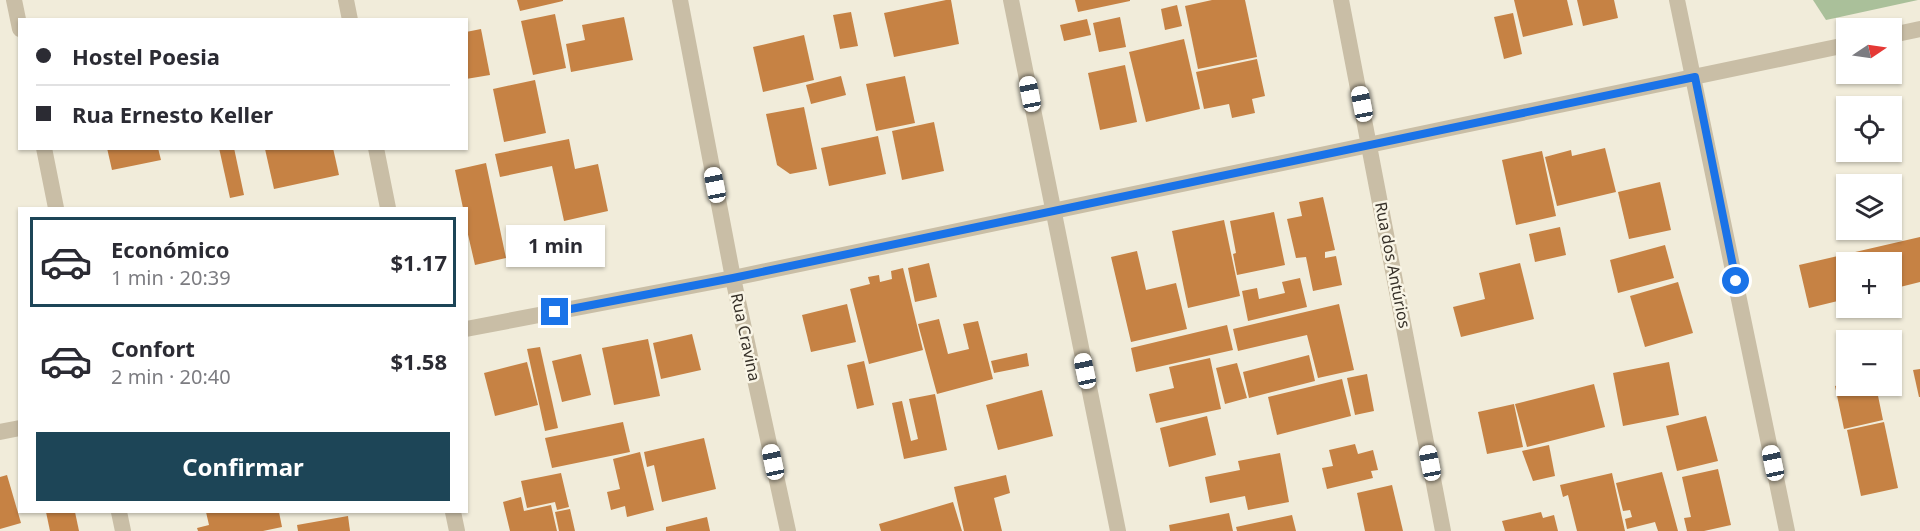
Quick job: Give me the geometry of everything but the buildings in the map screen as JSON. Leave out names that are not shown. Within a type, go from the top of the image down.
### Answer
[{"type":"street","points":[[14,0],[18,19]]},
{"type":"street","points":[[346,0],[350,18]]},
{"type":"street","name":"Rua Cravina","points":[[680,0],[733,278],[788,531]]},
{"type":"street","points":[[1011,0],[1118,531]]},
{"type":"street","name":"Rua dos Antúrios","points":[[1341,0],[1443,531]]},
{"type":"street","points":[[1677,0],[1695,77],[1787,531]]},
{"type":"street","points":[[1902,33],[1920,29]]},
{"type":"street","points":[[468,329],[733,278],[1836,47]]},
{"type":"street","points":[[44,150],[56,207]]},
{"type":"street","points":[[376,150],[388,207]]},
{"type":"street","points":[[0,432],[18,428]]},
{"type":"street","points":[[119,513],[123,531]]},
{"type":"street","points":[[453,513],[457,531]]},
{"type":"green space","points":[[1813,0],[1918,0],[1826,20]]},
{"type":"route","points":[[555,312],[733,278],[1695,77],[1736,281]]}]
